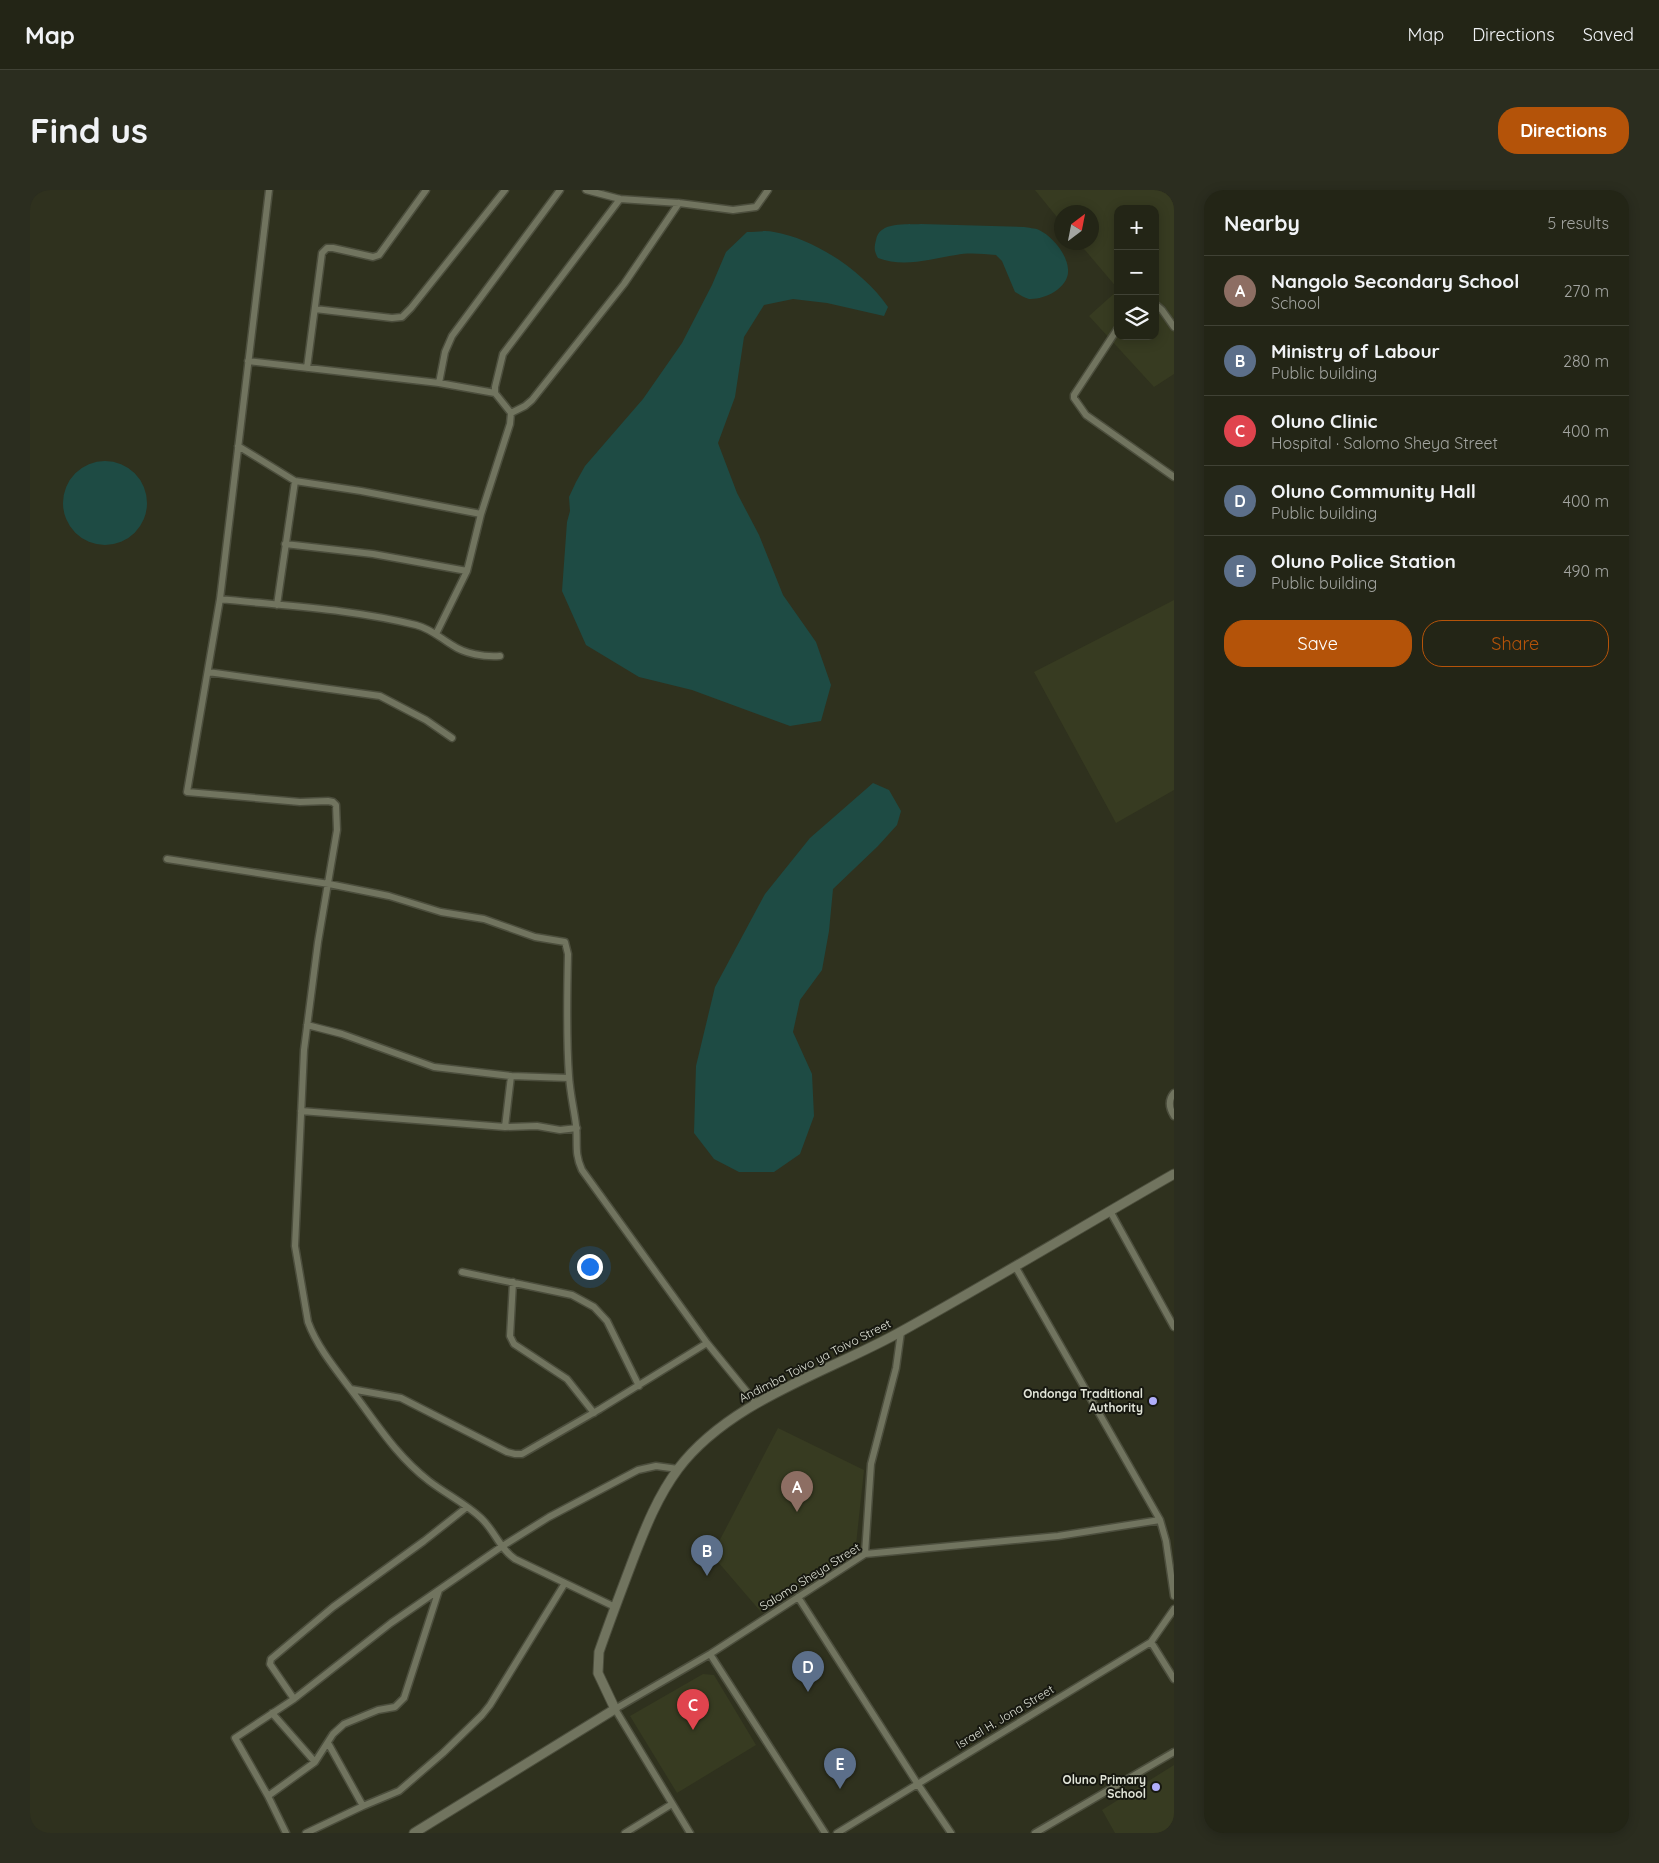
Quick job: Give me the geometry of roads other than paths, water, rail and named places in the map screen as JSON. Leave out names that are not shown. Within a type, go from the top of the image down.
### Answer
[{"type":"street","points":[[269,190],[220,599],[187,792],[300,802],[333,802],[336,805],[337,830],[318,942],[304,1050],[295,1246],[304,1303],[312,1332],[335,1369],[386,1439],[400,1455],[429,1480],[468,1507],[486,1524],[501,1547],[515,1559],[615,1607]]},
{"type":"street","points":[[307,368],[322,253],[327,248],[333,248],[373,257],[379,255],[426,190]]},
{"type":"street","points":[[315,309],[392,318],[402,317],[505,190]]},
{"type":"street","points":[[438,384],[445,352],[452,336],[560,190]]},
{"type":"street","points":[[586,190],[620,199],[679,203],[733,210],[745,210],[756,207],[768,190]]},
{"type":"street","points":[[436,634],[467,571],[481,514],[510,424],[511,413],[496,393],[494,387],[503,354],[620,199]]},
{"type":"street","points":[[511,413],[532,400],[624,284],[679,203]]},
{"type":"street","points":[[1159,307],[1174,327]]},
{"type":"street","points":[[1114,335],[1074,395],[1074,398],[1086,415],[1174,477]]},
{"type":"street","points":[[248,361],[438,384],[496,393]]},
{"type":"street","points":[[238,446],[295,481],[361,491],[481,514]]},
{"type":"street","points":[[277,605],[295,481]]},
{"type":"street","points":[[285,544],[373,554],[467,571]]},
{"type":"street","points":[[220,599],[353,613],[415,624],[430,629],[453,646],[474,654],[500,656]]},
{"type":"street","points":[[208,672],[380,696],[426,720],[452,738]]},
{"type":"street","points":[[167,859],[329,884],[389,896],[441,912],[473,916],[527,934],[565,942],[568,954],[566,1027],[569,1078],[576,1128],[576,1152],[582,1170],[707,1343],[756,1404]]},
{"type":"street","points":[[307,1025],[342,1034],[434,1066],[511,1076],[569,1078]]},
{"type":"street","points":[[505,1127],[511,1076]]},
{"type":"street","points":[[1174,1093],[1170,1098],[1170,1105],[1174,1116]]},
{"type":"street","points":[[301,1111],[505,1127],[537,1126],[560,1130],[576,1128]]},
{"type":"street","name":"Andimba Toivo ya Toivo Street","points":[[615,1709],[598,1673],[599,1652],[649,1518],[662,1493],[678,1469],[698,1447],[727,1422],[756,1404],[901,1332],[1174,1174]]},
{"type":"street","points":[[1110,1211],[1174,1327]]},
{"type":"street","points":[[1015,1266],[1160,1520],[1166,1541],[1174,1596]]},
{"type":"street","points":[[462,1272],[572,1295],[594,1307],[607,1321],[638,1386]]},
{"type":"street","points":[[513,1282],[511,1340],[514,1344],[567,1379],[594,1413]]},
{"type":"street","points":[[865,1554],[871,1464],[896,1368],[901,1332]]},
{"type":"street","points":[[350,1389],[401,1398],[515,1454],[522,1454],[594,1413],[707,1343]]},
{"type":"street","points":[[286,1833],[268,1796],[235,1738],[294,1698],[391,1623],[439,1589],[550,1517],[638,1470],[656,1466],[678,1469]]},
{"type":"street","points":[[294,1698],[270,1664],[271,1658],[333,1607],[468,1507]]},
{"type":"street","name":"Salomo Sheya Street","points":[[615,1709],[710,1654],[865,1554],[1058,1536],[1160,1520]]},
{"type":"street","points":[[306,1833],[399,1791],[443,1754],[482,1715],[565,1583]]},
{"type":"street","points":[[268,1796],[316,1762],[333,1734],[344,1724],[378,1710],[395,1707],[404,1698],[439,1589]]},
{"type":"street","points":[[798,1597],[950,1833]]},
{"type":"street","name":"Israel H. Jona Street","points":[[837,1833],[1151,1642],[1174,1609]]},
{"type":"street","points":[[1151,1642],[1174,1679]]},
{"type":"street","points":[[710,1654],[825,1833]]},
{"type":"street","points":[[414,1833],[615,1709],[690,1833]]},
{"type":"street","points":[[272,1713],[316,1762]]},
{"type":"street","points":[[328,1744],[363,1806]]},
{"type":"street","points":[[1035,1833],[1174,1752]]},
{"type":"street","points":[[625,1833],[672,1804]]},
{"type":"water","points":[[901,224],[1024,227],[1037,229],[1054,242],[1054,250],[1061,250],[1062,252],[1067,263],[1068,276],[1055,292],[1035,299],[1029,299],[1015,292],[1002,261],[996,255],[966,254],[907,262],[888,261],[878,258],[875,245],[878,234],[888,227]]},
{"type":"water","points":[[747,232],[774,232],[806,242],[822,250],[853,270],[878,294],[888,307],[884,316],[827,303],[793,299],[764,305],[744,337],[735,397],[718,443],[737,493],[759,535],[783,595],[816,642],[831,685],[821,721],[790,726],[692,690],[639,677],[586,645],[562,591],[567,522],[570,511],[569,497],[576,482],[585,466],[643,399],[682,343],[712,285],[726,252]]},
{"type":"water","points":[[97,461],[113,461],[129,468],[140,479],[147,495],[144,519],[135,533],[129,538],[113,545],[97,545],[81,538],[70,527],[63,511],[63,495],[70,479],[81,468]]},
{"type":"water","points":[[873,783],[889,790],[901,811],[897,825],[833,889],[829,931],[822,970],[800,1000],[793,1032],[812,1074],[814,1116],[800,1154],[774,1172],[739,1172],[714,1159],[694,1133],[696,1066],[715,987],[765,894],[810,838]]},
{"type":"place","name":"Ondonga Traditional Authority","points":[[1153,1401]]},
{"type":"place","name":"Nangolo Secondary School","points":[[797,1512]]},
{"type":"place","name":"Ministry of Labour","points":[[707,1576]]},
{"type":"place","name":"Oluno Community Hall","points":[[808,1692]]},
{"type":"place","name":"Oluno Clinic","points":[[693,1730]]},
{"type":"place","name":"Oluno Primary School","points":[[1156,1787]]},
{"type":"place","name":"Oluno Police Station","points":[[840,1789]]}]
